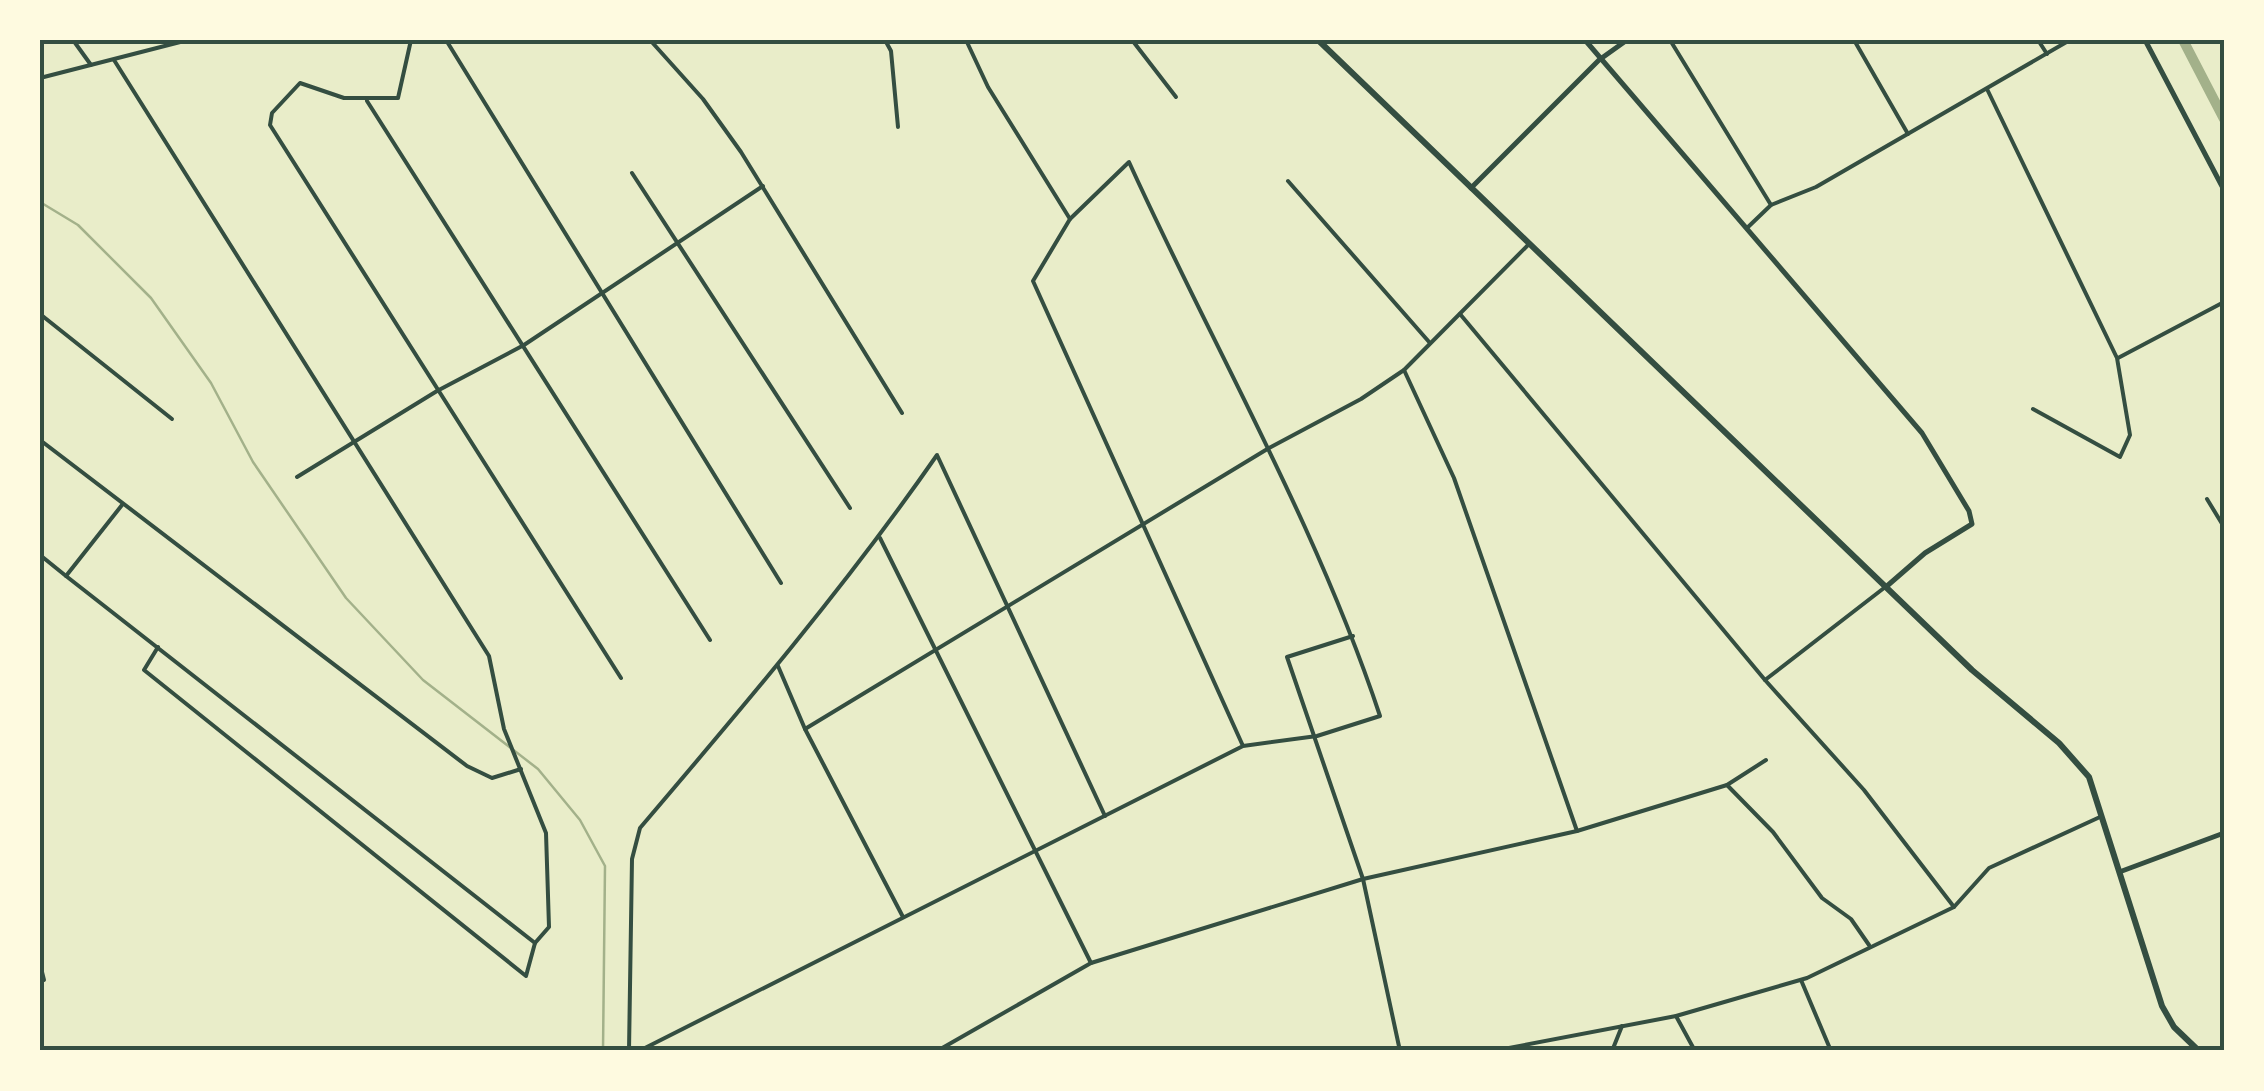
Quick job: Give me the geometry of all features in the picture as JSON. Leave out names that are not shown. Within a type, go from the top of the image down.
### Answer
[{"type":"main road","points":[[1318,40],[1972,670],[2058,744],[2089,777],[2162,1006],[2174,1026],[2200,1051]]},
{"type":"street","points":[[72,40],[92,65]]},
{"type":"street","points":[[40,78],[188,40]]},
{"type":"street","points":[[411,40],[398,98],[367,101],[300,83],[272,113],[270,125],[621,678]]},
{"type":"street","points":[[446,40],[781,583]]},
{"type":"street","points":[[650,40],[703,99],[763,186],[902,413]]},
{"type":"street","points":[[885,40],[891,51],[898,127]]},
{"type":"street","points":[[966,40],[988,88],[1070,219]]},
{"type":"street","points":[[1132,40],[1176,97]]},
{"type":"street","points":[[1585,40],[1922,433],[1969,511],[1972,524],[1925,553],[1765,680]]},
{"type":"street","points":[[1471,188],[1600,60],[1627,40]]},
{"type":"street","points":[[1670,40],[1771,206]]},
{"type":"street","points":[[1854,40],[1908,134]]},
{"type":"street","points":[[2038,40],[2046,54]]},
{"type":"street","points":[[1745,229],[1771,206],[1816,188],[2070,40]]},
{"type":"street","points":[[2145,40],[2224,190]]},
{"type":"street","points":[[114,60],[357,440],[489,656],[494,693],[546,832],[549,928],[535,943],[526,976],[144,670],[158,647]]},
{"type":"street","points":[[1987,89],[2117,358],[2130,435],[2120,457],[2033,409]]},
{"type":"street","points":[[367,101],[710,640]]},
{"type":"street","points":[[639,1051],[1243,746],[1317,736],[1380,716],[1353,636],[1269,448],[1129,162],[1070,219],[1033,281],[1243,746]]},
{"type":"street","points":[[632,173],[850,508]]},
{"type":"street","points":[[1288,181],[1430,344]]},
{"type":"street","points":[[297,477],[436,392],[524,345],[763,186]]},
{"type":"street","points":[[804,729],[1269,448],[1362,399],[1404,370],[1529,244]]},
{"type":"street","points":[[2117,358],[2224,302]]},
{"type":"street","points":[[40,314],[172,420]]},
{"type":"street","points":[[1460,314],[1765,680],[1864,790],[1954,907]]},
{"type":"street","points":[[1404,370],[1454,478],[1576,831]]},
{"type":"street","points":[[40,440],[468,766],[492,778],[521,768]]},
{"type":"street","points":[[629,1051],[632,858],[640,828],[778,666],[880,537],[937,454],[1105,816]]},
{"type":"street","points":[[2207,499],[2224,528]]},
{"type":"street","points":[[66,576],[122,505]]},
{"type":"street","points":[[880,537],[940,650],[1092,964]]},
{"type":"street","points":[[40,555],[535,943]]},
{"type":"street","points":[[1353,636],[1287,657],[1363,879],[1400,1051]]},
{"type":"street","points":[[778,666],[804,729],[904,918]]},
{"type":"street","points":[[937,1051],[1092,964],[1363,879],[1576,831],[1727,785],[1766,760]]},
{"type":"street","points":[[1727,785],[1773,832],[1822,898],[1851,920],[1870,947]]},
{"type":"street","points":[[1493,1051],[1676,1016],[1800,980],[1954,907],[1989,868],[2103,816]]},
{"type":"street","points":[[2122,871],[2224,834]]},
{"type":"street","points":[[40,964],[44,980]]},
{"type":"street","points":[[1800,980],[1831,1051]]},
{"type":"street","points":[[1676,1016],[1694,1051]]},
{"type":"street","points":[[1612,1051],[1622,1026]]},
{"type":"waterway","points":[[2183,40],[2224,119]]},
{"type":"waterway","points":[[40,202],[78,225],[151,298],[211,383],[253,462],[346,598],[423,680],[538,769],[580,820],[605,866],[603,1051]]}]
